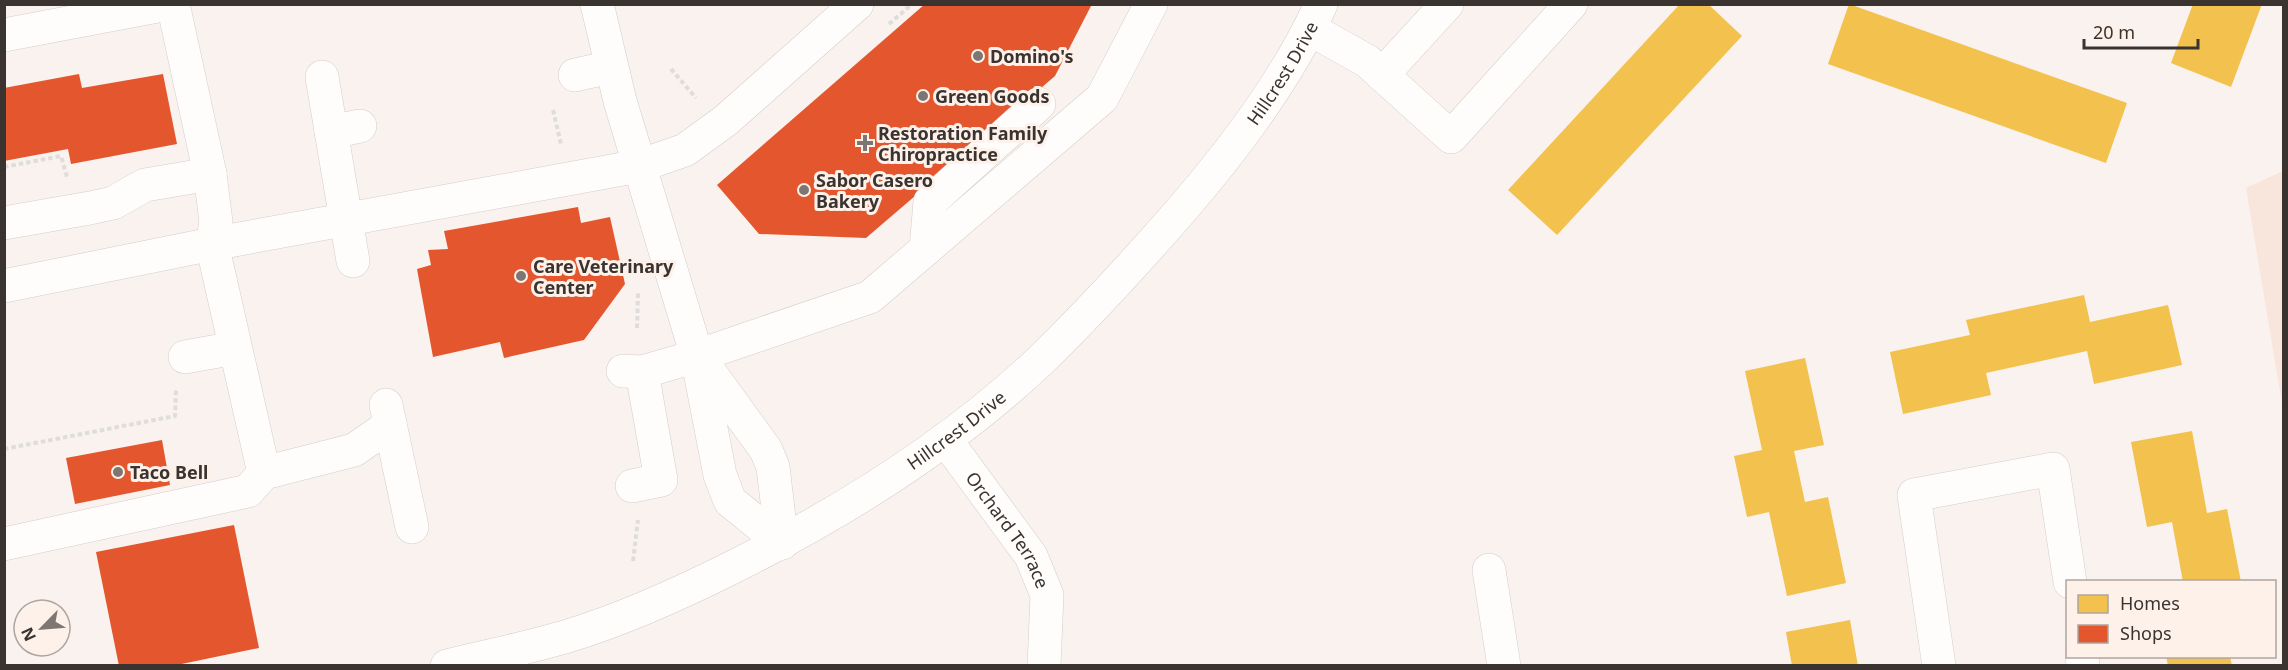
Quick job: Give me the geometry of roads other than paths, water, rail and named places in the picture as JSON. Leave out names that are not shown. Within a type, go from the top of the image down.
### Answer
[{"type":"street","points":[[4,35],[168,4]]},
{"type":"street","points":[[173,4],[210,174],[216,222],[212,244],[264,473]]},
{"type":"street","points":[[597,4],[611,67],[639,166],[698,356],[720,475],[730,501],[782,543]]},
{"type":"street","points":[[4,286],[212,244],[639,166],[685,150],[725,121],[857,4]]},
{"type":"street","points":[[635,500],[661,480],[632,371],[698,356],[870,297],[1102,98],[1151,4]]},
{"type":"street","points":[[1382,75],[1447,4]]},
{"type":"street","points":[[1315,17],[1451,136],[1572,4]]},
{"type":"street","name":"Hillcrest Drive","points":[[447,666],[570,635],[681,594],[782,543],[861,496],[945,439],[1039,361],[1120,279],[1206,183],[1268,97],[1315,17]]},
{"type":"street","points":[[575,75],[611,67]]},
{"type":"street","points":[[322,77],[346,129],[346,221],[353,261]]},
{"type":"street","points":[[926,249],[930,202],[1039,104]]},
{"type":"street","points":[[4,223],[113,203],[146,185],[210,174]]},
{"type":"street","points":[[180,370],[235,348]]},
{"type":"street","points":[[698,356],[766,450],[773,467],[782,543]]},
{"type":"street","points":[[4,544],[248,491],[264,473],[354,450],[388,414],[412,527]]},
{"type":"street","name":"Orchard Terrace","points":[[945,439],[1031,556],[1047,595],[1044,666]]},
{"type":"street","points":[[1939,666],[1914,495],[2053,469],[2070,580]]},
{"type":"street","points":[[1489,570],[1504,666]]},
{"type":"place","name":"Domino's","points":[[978,56]]},
{"type":"place","name":"Green Goods","points":[[923,96]]},
{"type":"place","name":"Restoration Family Chiropractice","points":[[865,143]]},
{"type":"place","name":"Sabor Casero Bakery","points":[[804,190]]},
{"type":"place","name":"Care Veterinary Center","points":[[521,276]]},
{"type":"place","name":"Taco Bell","points":[[118,472]]}]
